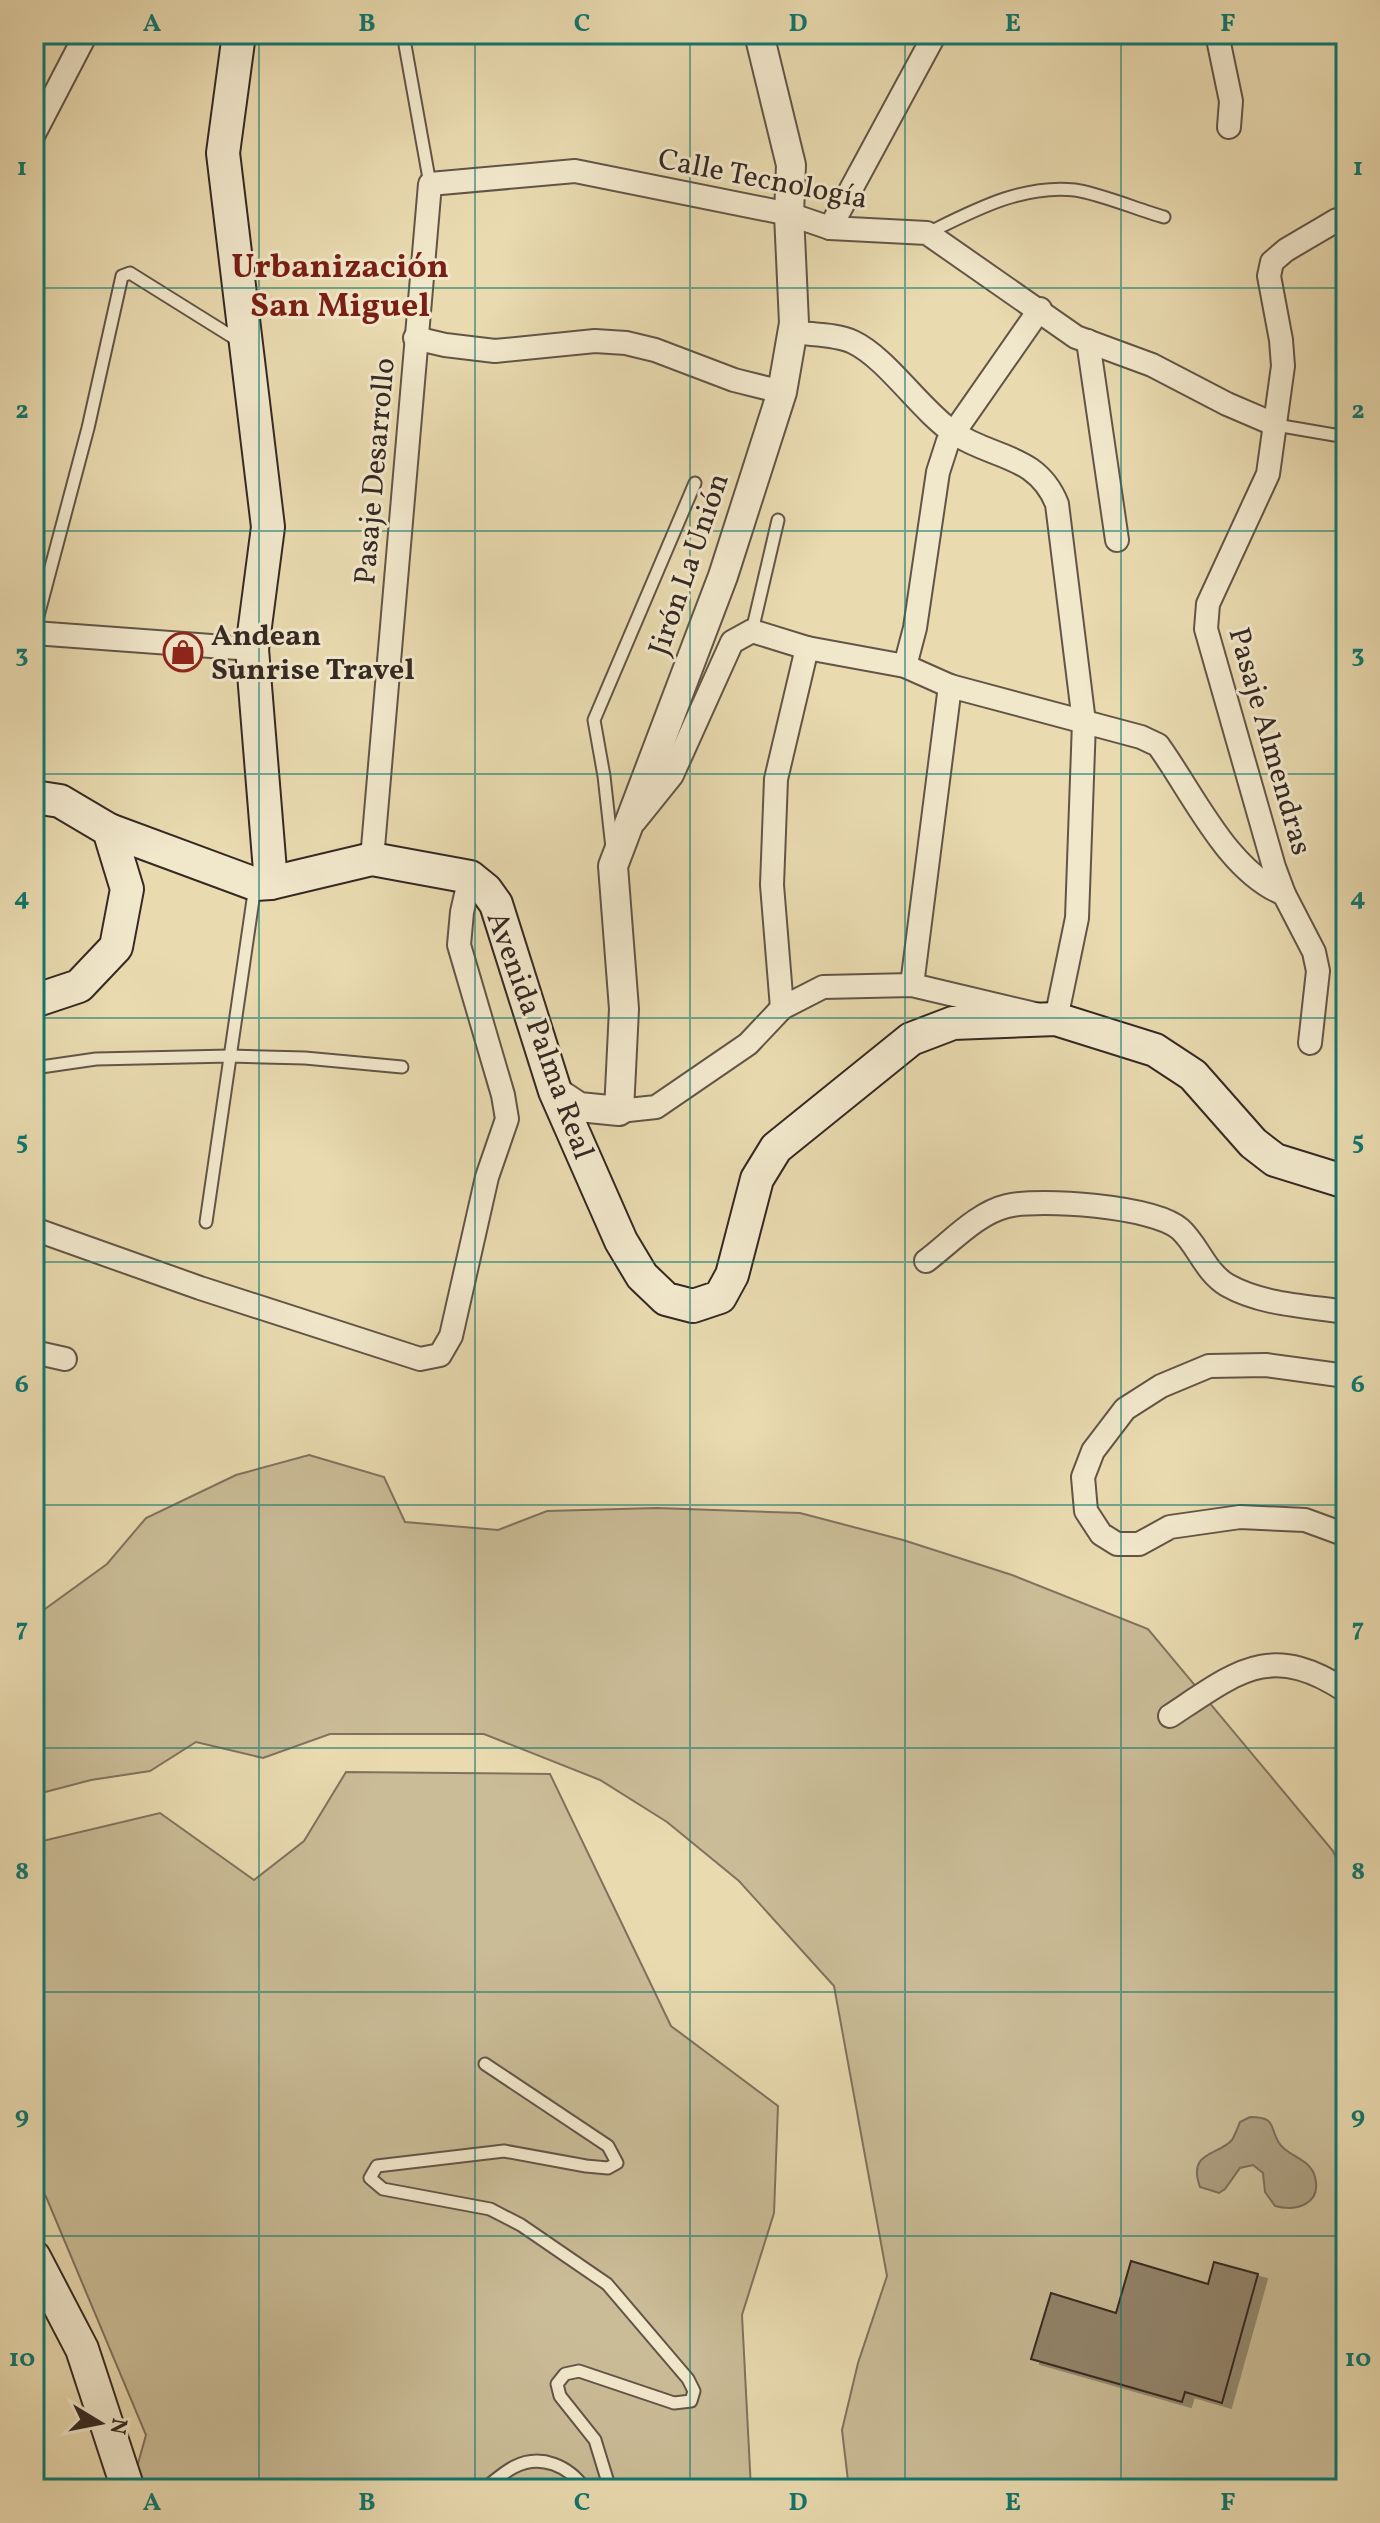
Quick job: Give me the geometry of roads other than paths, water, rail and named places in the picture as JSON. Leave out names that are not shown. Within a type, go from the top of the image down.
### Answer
[{"type":"main road","points":[[34,797],[60,801],[109,830],[263,884],[252,649],[268,527],[223,153],[239,34]]},
{"type":"main road","points":[[34,1001],[79,986],[116,947],[127,889],[109,830]]},
{"type":"main road","name":"Avenida Palma Real","points":[[263,884],[372,859],[470,877],[486,890],[496,904],[555,1091],[621,1241],[642,1276],[666,1299],[693,1306],[720,1297],[732,1275],[757,1179],[776,1148],[911,1039],[953,1023],[1056,1019],[1155,1050],[1193,1075],[1253,1143],[1275,1160],[1346,1182]]},
{"type":"main road","points":[[34,2257],[82,2349],[128,2489]]},
{"type":"street","points":[[34,134],[86,34]]},
{"type":"street","name":"Jirón La Unión","points":[[619,1111],[624,1009],[613,866],[723,576],[782,392],[792,332],[791,165],[759,34]]},
{"type":"street","points":[[830,228],[935,34]]},
{"type":"street","points":[[1217,34],[1231,101],[1229,127]]},
{"type":"street","name":"Calle Tecnología","points":[[430,184],[575,171],[789,214],[830,228],[927,233]]},
{"type":"street","name":"Pasaje Desarrollo","points":[[372,859],[430,184]]},
{"type":"street","name":"Pasaje Almendras","points":[[1310,1043],[1318,971],[1314,952],[1284,894],[1206,629],[1208,604],[1268,474],[1283,366],[1269,276],[1272,262],[1286,250],[1337,220],[1346,220]]},
{"type":"street","points":[[927,233],[1076,337],[1152,365],[1227,404],[1276,425]]},
{"type":"street","points":[[905,666],[915,628],[938,472],[948,441],[1040,309]]},
{"type":"street","points":[[555,1091],[579,1107],[619,1111],[656,1107],[748,1044],[782,1008],[823,987],[912,985],[1056,1019],[1077,918],[1084,722],[1057,504],[1050,486],[1039,473],[954,433],[860,346],[851,341],[792,332]]},
{"type":"street","points":[[415,338],[495,351],[595,341],[626,343],[655,350],[734,380],[782,392]]},
{"type":"street","points":[[1088,341],[1117,540]]},
{"type":"street","points":[[627,831],[672,775],[732,642],[752,631],[807,648],[905,666],[950,686],[1141,737],[1158,745],[1233,856],[1268,888],[1284,894]]},
{"type":"street","points":[[34,632],[252,649]]},
{"type":"street","points":[[782,1008],[772,885],[775,792],[783,742],[807,648]]},
{"type":"street","points":[[912,985],[950,686]]},
{"type":"street","points":[[34,1229],[200,1288],[405,1355],[420,1359],[440,1355],[451,1336],[487,1177],[507,1119],[503,1095],[459,945],[470,877]]},
{"type":"street","points":[[926,1261],[976,1222],[1006,1206],[1114,1207],[1154,1216],[1180,1229],[1205,1264],[1225,1284],[1261,1299],[1346,1312]]},
{"type":"street","points":[[34,1352],[65,1359]]},
{"type":"street","points":[[1346,1376],[1266,1365],[1209,1366],[1161,1386],[1125,1409],[1093,1451],[1083,1477],[1086,1511],[1101,1534],[1117,1544],[1139,1544],[1170,1527],[1240,1517],[1305,1520],[1346,1535]]},
{"type":"street","points":[[1170,1716],[1227,1678],[1262,1666],[1291,1664],[1323,1675],[1346,1691]]},
{"type":"lane","points":[[406,34],[405,45],[430,184]]},
{"type":"lane","points":[[927,233],[988,204],[1030,192],[1076,190],[1164,217]]},
{"type":"lane","points":[[34,632],[88,428],[122,276],[130,273],[248,346]]},
{"type":"lane","points":[[1276,425],[1346,437]]},
{"type":"lane","points":[[613,866],[604,776],[594,720],[695,483]]},
{"type":"lane","points":[[752,631],[778,520]]},
{"type":"lane","points":[[206,1222],[230,1056],[263,884]]},
{"type":"lane","points":[[34,1068],[96,1059],[230,1056],[305,1058],[402,1067]]},
{"type":"lane","points":[[485,2064],[608,2146],[617,2163],[608,2168],[586,2166],[504,2151],[377,2166],[370,2178],[383,2189],[490,2209],[521,2225],[607,2284],[688,2379],[694,2391],[691,2401],[674,2403],[579,2371],[565,2374],[557,2384],[560,2396],[595,2440],[610,2489]]},
{"type":"lane","points":[[484,2489],[515,2466],[537,2459],[563,2467],[585,2489]]},
{"type":"place","name":"Andean Sunrise Travel","points":[[183,652]]},
{"type":"district","name":"Urbanización San Miguel","points":[[340,284]]}]
